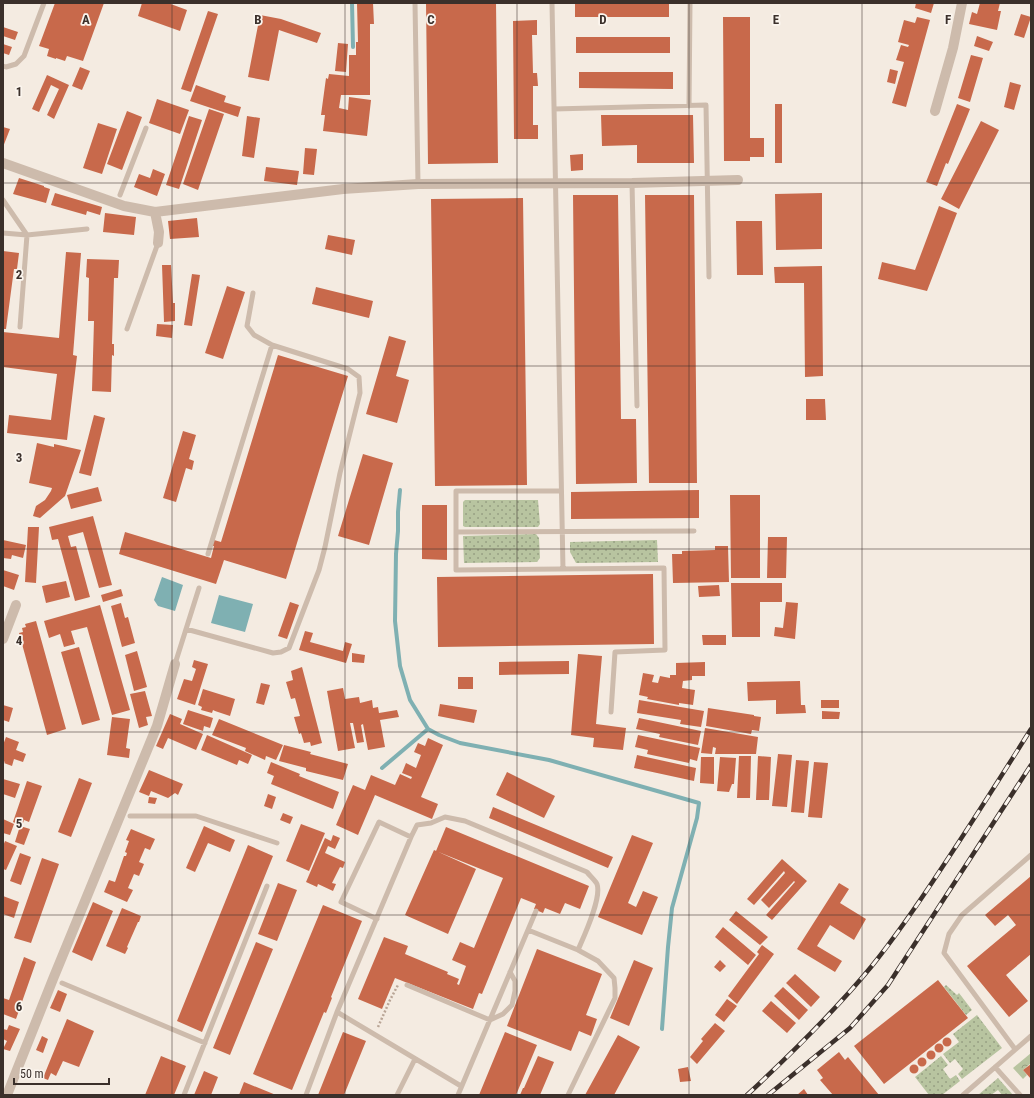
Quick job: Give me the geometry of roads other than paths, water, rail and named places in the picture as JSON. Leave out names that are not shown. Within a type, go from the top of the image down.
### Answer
[{"type":"street","points":[[934,111],[953,48],[962,3]]},
{"type":"street","points":[[3,163],[155,212],[343,189],[418,184],[632,183],[738,180]]},
{"type":"street","points":[[155,212],[159,232],[158,243]]},
{"type":"street","points":[[3,639],[16,605]]},
{"type":"street","points":[[7,1095],[52,979],[125,815],[157,726],[175,664]]},
{"type":"street","points":[[52,979],[62,983]]},
{"type":"lane","points":[[3,66],[6,67],[16,64],[24,56],[44,3]]},
{"type":"lane","points":[[415,3],[418,184]]},
{"type":"lane","points":[[552,3],[563,569]]},
{"type":"lane","points":[[688,106],[690,3]]},
{"type":"lane","points":[[554,109],[706,105],[709,277]]},
{"type":"lane","points":[[118,199],[146,128]]},
{"type":"lane","points":[[632,183],[637,406]]},
{"type":"lane","points":[[3,200],[27,235],[20,327]]},
{"type":"lane","points":[[3,233],[27,235],[87,229]]},
{"type":"lane","points":[[126,329],[158,243]]},
{"type":"lane","points":[[186,629],[273,653],[281,652],[289,648],[318,570],[360,393],[359,377],[348,368],[272,345],[254,335],[247,326],[253,293]]},
{"type":"lane","points":[[208,554],[272,345]]},
{"type":"lane","points":[[561,491],[456,491],[456,570],[664,568],[665,650],[615,652],[611,712]]},
{"type":"lane","points":[[456,532],[694,531]]},
{"type":"lane","points":[[175,664],[199,588]]},
{"type":"lane","points":[[125,815],[196,816],[277,842]]},
{"type":"lane","points":[[306,1095],[337,1012],[417,825],[432,822],[445,817],[465,821],[586,872],[596,884],[597,893],[594,910],[578,950]]},
{"type":"lane","points":[[376,919],[341,902],[379,822],[411,837]]},
{"type":"lane","points":[[1015,1049],[944,953],[949,934],[962,915],[1031,855]]},
{"type":"lane","points":[[184,1095],[268,886]]},
{"type":"lane","points":[[458,1095],[536,911]]},
{"type":"lane","points":[[528,930],[578,950],[598,961],[614,978],[615,998],[568,1095]]},
{"type":"lane","points":[[407,985],[490,1020],[503,1014],[512,1005],[515,991],[515,981],[510,972]]},
{"type":"lane","points":[[62,983],[205,1043]]},
{"type":"lane","points":[[337,1012],[461,1086]]},
{"type":"lane","points":[[963,1095],[1031,1036]]},
{"type":"lane","points":[[397,1095],[415,1059]]},
{"type":"lane","points":[[995,1067],[1020,1095]]},
{"type":"water","points":[[162,577],[183,585],[175,611],[158,606],[154,600]]},
{"type":"water","points":[[219,595],[253,604],[245,632],[211,623]]},
{"type":"waterway","points":[[352,3],[353,47]]},
{"type":"waterway","points":[[400,490],[396,554],[395,621],[400,666],[410,700],[428,729],[460,743],[549,760],[699,803],[697,818],[672,908],[662,1029]]},
{"type":"waterway","points":[[382,768],[428,729]]},
{"type":"railway","points":[[747,1095],[826,1017],[857,984],[881,955],[934,879],[1031,729]]},
{"type":"railway","points":[[768,1095],[850,1028],[888,985],[1031,765]]}]
